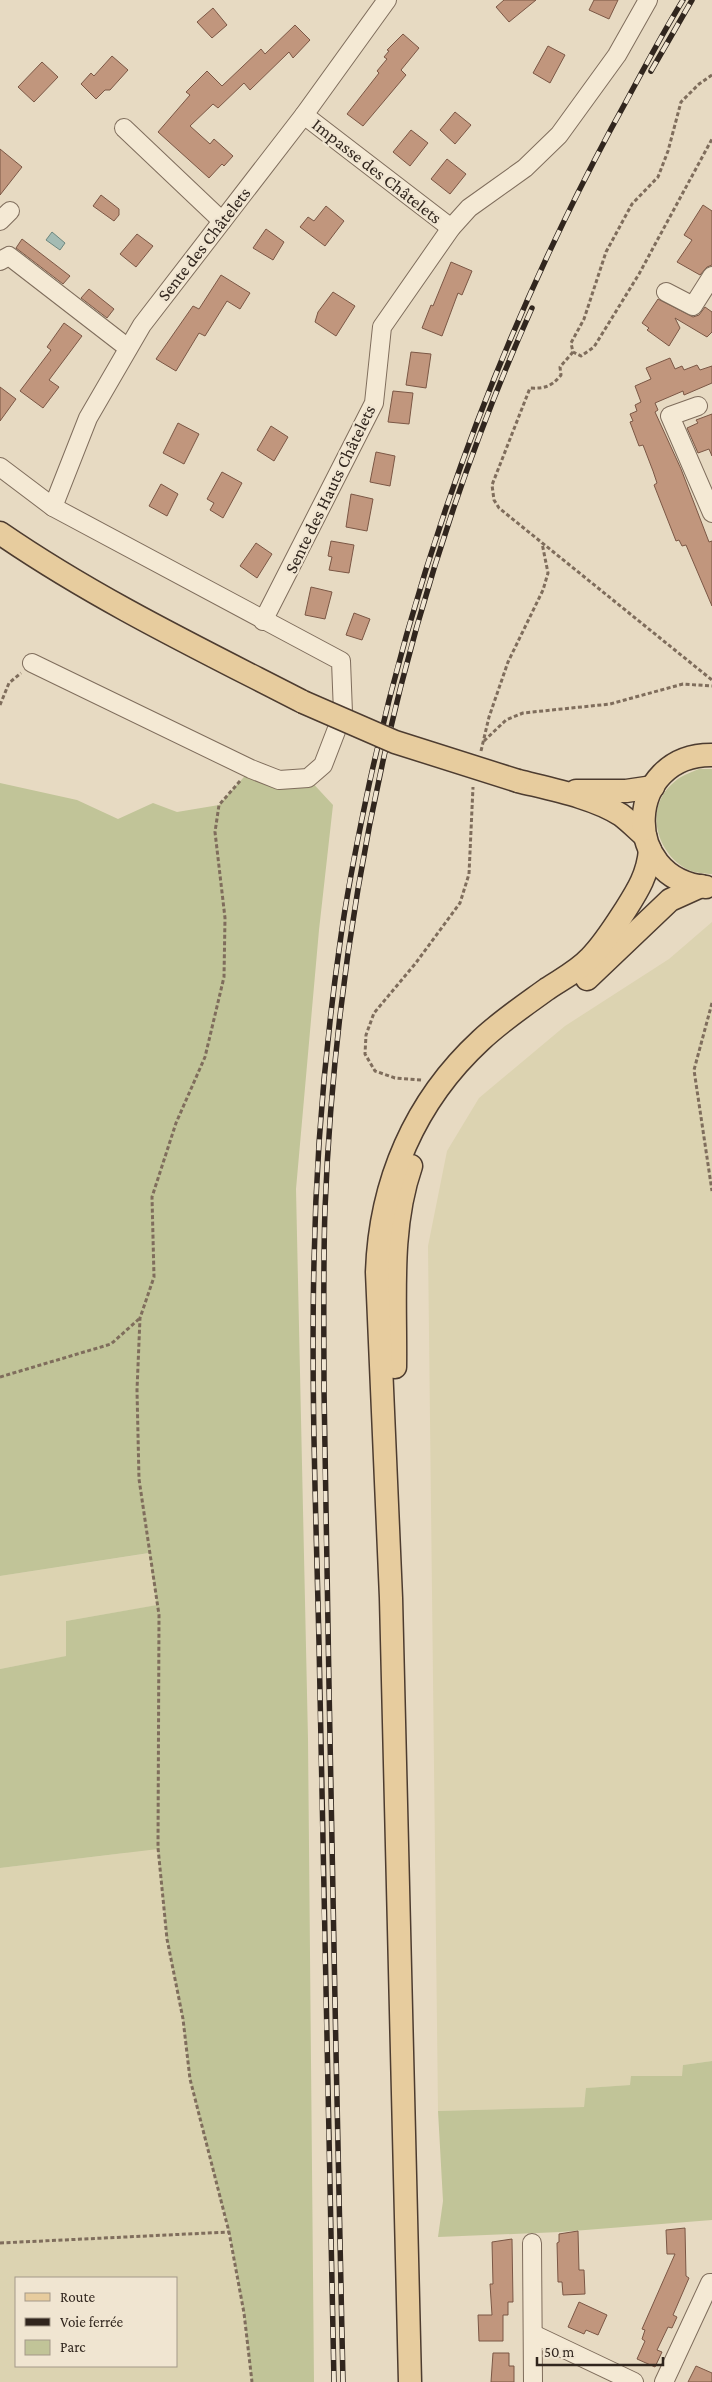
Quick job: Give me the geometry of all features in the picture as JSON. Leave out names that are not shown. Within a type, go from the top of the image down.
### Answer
[{"type":"main road","points":[[0,533],[76,581],[146,621],[303,702],[359,728],[395,742],[518,781],[560,791],[621,816],[647,843],[660,865],[669,874],[684,882],[707,886]]},
{"type":"main road","points":[[410,2382],[391,1598],[377,1272],[379,1231],[392,1176],[414,1124],[433,1093],[458,1064],[494,1029],[575,972],[602,945],[642,884],[647,843],[644,810],[653,786],[664,773],[678,762],[695,756],[712,755]]},
{"type":"main road","points":[[560,791],[617,791],[653,786]]},
{"type":"main road","points":[[391,1598],[397,1241],[404,1190],[415,1154],[442,1105],[477,1062],[524,1024],[596,972],[670,900],[707,886]]},
{"type":"street","name":"Sente des Châtelets","points":[[53,507],[88,418],[142,325],[304,115],[387,0]]},
{"type":"street","name":"Sente des Hauts Châtelets","points":[[263,621],[374,403],[382,328],[451,228],[469,208],[525,168],[558,134],[617,55],[648,0]]},
{"type":"street","name":"Impasse des Châtelets","points":[[304,115],[451,228]]},
{"type":"street","points":[[124,128],[222,221]]},
{"type":"street","points":[[0,261],[9,256],[128,348]]},
{"type":"street","points":[[666,292],[693,306],[711,281]]},
{"type":"street","points":[[698,406],[670,416],[712,513]]},
{"type":"street","points":[[0,466],[53,507],[263,621],[341,661],[343,713],[323,766],[308,778],[279,780],[251,769],[32,663]]},
{"type":"street","points":[[532,2243],[533,2382]]},
{"type":"street","points":[[664,2382],[710,2283],[712,2283]]},
{"type":"street","points":[[533,2334],[634,2382]]},
{"type":"path","points":[[573,352],[571,343],[584,319],[606,252],[632,204],[658,177],[668,151],[681,102],[699,84],[712,75]]},
{"type":"path","points":[[573,352],[581,356],[594,347],[639,274],[712,139]]},
{"type":"path","points":[[573,352],[560,367],[561,375],[553,385],[542,389],[530,388],[492,485],[494,500],[499,508],[712,680]]},
{"type":"path","points":[[479,760],[489,717],[508,662],[543,590],[548,573],[542,543]]},
{"type":"path","points":[[0,706],[9,683],[32,663]]},
{"type":"path","points":[[483,742],[506,720],[523,713],[610,704],[683,684],[712,686]]},
{"type":"path","points":[[251,769],[220,805],[215,832],[225,918],[224,977],[205,1057],[176,1123],[152,1197],[154,1277],[140,1318],[137,1390],[139,1479],[159,1615],[158,1848],[167,1939],[183,2019],[190,2079],[229,2232],[244,2313],[252,2382]]},
{"type":"path","points":[[417,1080],[395,1078],[375,1071],[365,1054],[366,1034],[374,1013],[415,964],[460,903],[469,874],[475,778]]},
{"type":"path","points":[[712,1003],[694,1070],[712,1191]]},
{"type":"path","points":[[0,1377],[111,1344],[140,1318]]},
{"type":"path","points":[[0,2243],[229,2232]]},
{"type":"shaded area","points":[[712,922],[712,2061],[683,2065],[683,2076],[631,2076],[631,2085],[587,2088],[584,2107],[438,2111],[428,1246],[447,1151],[479,1098],[565,1026],[669,959]]},
{"type":"shaded area","points":[[150,1553],[158,1605],[66,1621],[67,1656],[0,1669],[0,1576]]},
{"type":"shaded area","points":[[158,1839],[167,1939],[244,2313],[252,2382],[0,2382],[0,1868],[125,1853]]},
{"type":"green space","points":[[251,769],[308,778],[333,805],[319,930],[296,1189],[308,1739],[314,2382],[252,2382],[244,2313],[229,2232],[190,2079],[183,2019],[167,1939],[158,1849],[0,1868],[0,1669],[66,1656],[66,1621],[157,1605],[149,1553],[0,1576],[0,783],[77,800],[118,819],[153,803],[177,812],[219,805]]},
{"type":"green space","points":[[699,769],[712,769],[712,874],[691,871],[680,864],[670,855],[658,832],[658,807],[663,795],[681,777]]},
{"type":"green space","points":[[712,2061],[712,2220],[560,2232],[438,2237],[443,2201],[438,2111],[584,2107],[586,2088],[630,2085],[631,2076],[682,2076],[683,2065]]},
{"type":"water","points":[[52,232],[65,243],[60,250],[46,240]]},
{"type":"building","points":[[504,0],[536,0],[509,22],[496,7]]},
{"type":"building","points":[[594,0],[618,0],[609,19],[589,10]]},
{"type":"building","points":[[213,8],[227,25],[212,38],[197,22]]},
{"type":"building","points":[[295,25],[310,40],[293,58],[289,52],[250,90],[244,83],[218,108],[213,104],[190,126],[210,144],[214,139],[233,156],[224,166],[222,164],[209,178],[158,132],[190,95],[186,92],[207,71],[222,86],[261,49],[265,54]]},
{"type":"building","points":[[403,34],[419,48],[401,70],[406,75],[363,126],[347,114],[379,73],[377,71],[387,59],[384,57],[389,51],[387,50]]},
{"type":"building","points":[[548,46],[565,55],[550,83],[533,73]]},
{"type":"building","points":[[112,56],[128,70],[110,90],[105,90],[96,99],[81,84],[91,73],[94,76]]},
{"type":"building","points":[[42,62],[58,77],[34,102],[18,87]]},
{"type":"building","points":[[455,112],[471,125],[455,144],[440,130]]},
{"type":"building","points":[[411,130],[428,143],[410,166],[393,152]]},
{"type":"building","points":[[0,149],[22,167],[0,195]]},
{"type":"building","points":[[447,159],[466,174],[450,194],[431,179]]},
{"type":"building","points":[[101,195],[119,209],[119,215],[114,221],[93,206]]},
{"type":"building","points":[[703,205],[712,211],[712,265],[707,267],[700,275],[677,262],[692,240],[684,235]]},
{"type":"building","points":[[326,206],[344,221],[325,246],[300,227],[308,217],[314,221]]},
{"type":"building","points":[[266,229],[284,242],[273,260],[253,248]]},
{"type":"building","points":[[137,234],[153,246],[136,267],[120,254]]},
{"type":"building","points":[[22,239],[70,276],[63,284],[16,248]]},
{"type":"building","points":[[451,262],[472,271],[462,295],[458,293],[442,336],[422,328]]},
{"type":"building","points":[[221,275],[250,293],[240,309],[227,301],[205,336],[199,333],[176,371],[156,359],[193,306],[199,309]]},
{"type":"building","points":[[89,289],[114,309],[107,318],[81,298]]},
{"type":"building","points":[[333,292],[355,306],[336,336],[315,322],[318,312]]},
{"type":"building","points":[[658,299],[693,317],[699,315],[705,307],[712,312],[712,332],[707,337],[675,318],[680,328],[669,346],[647,330],[649,328],[642,323]]},
{"type":"building","points":[[64,323],[82,336],[49,380],[59,387],[43,408],[20,391],[51,350],[47,347]]},
{"type":"building","points":[[411,352],[431,354],[426,388],[406,385]]},
{"type":"building","points":[[670,358],[675,369],[682,366],[684,370],[697,365],[700,370],[712,366],[712,383],[684,395],[683,391],[655,403],[658,410],[655,412],[681,469],[709,542],[712,541],[712,606],[686,545],[682,546],[679,540],[676,541],[654,485],[657,483],[643,445],[639,446],[630,422],[633,421],[630,414],[637,411],[635,405],[641,402],[635,386],[651,379],[646,368]]},
{"type":"building","points":[[0,387],[16,399],[0,421]]},
{"type":"building","points":[[393,391],[413,393],[409,424],[388,422]]},
{"type":"building","points":[[712,414],[712,456],[709,449],[698,453],[687,428],[698,423],[696,420]]},
{"type":"building","points":[[178,423],[199,434],[184,464],[163,453]]},
{"type":"building","points":[[271,426],[288,437],[274,461],[257,450]]},
{"type":"building","points":[[376,452],[395,456],[390,486],[370,482]]},
{"type":"building","points":[[222,472],[242,483],[223,518],[210,510],[214,503],[207,499]]},
{"type":"building","points":[[161,484],[178,494],[167,516],[149,506]]},
{"type":"building","points":[[351,494],[373,499],[367,531],[346,527]]},
{"type":"building","points":[[331,541],[354,545],[349,573],[329,570],[332,557],[328,556]]},
{"type":"building","points":[[256,543],[272,554],[257,578],[240,566]]},
{"type":"building","points":[[311,587],[332,592],[325,619],[305,615]]},
{"type":"building","points":[[354,613],[370,619],[362,640],[346,635]]},
{"type":"building","points":[[685,2228],[686,2276],[689,2278],[673,2315],[677,2317],[672,2328],[668,2327],[657,2350],[662,2352],[655,2367],[637,2359],[645,2341],[642,2339],[645,2330],[642,2329],[675,2254],[667,2254],[666,2230]]},
{"type":"building","points":[[578,2231],[579,2270],[584,2270],[585,2294],[563,2295],[562,2282],[558,2282],[557,2243],[559,2242],[559,2234]]},
{"type":"building","points":[[512,2239],[513,2302],[508,2302],[508,2315],[503,2315],[503,2341],[479,2341],[478,2315],[492,2315],[490,2284],[493,2284],[492,2242]]},
{"type":"building","points":[[579,2302],[607,2315],[598,2335],[586,2330],[584,2334],[568,2327]]},
{"type":"building","points":[[493,2353],[509,2353],[509,2366],[514,2366],[514,2382],[491,2382]]},
{"type":"building","points":[[696,2366],[712,2373],[712,2382],[688,2382]]},
{"type":"railway","points":[[334,2382],[314,1452],[313,1309],[315,1222],[322,1102],[343,923],[369,785],[389,700],[412,615],[438,531],[467,449],[533,287],[571,207],[611,129],[683,0]]},
{"type":"railway","points":[[651,71],[692,0]]},
{"type":"railway","points":[[343,2382],[324,1389],[325,1209],[332,1093],[345,978],[363,863],[386,749],[414,636],[448,524],[487,415],[532,308]]}]
